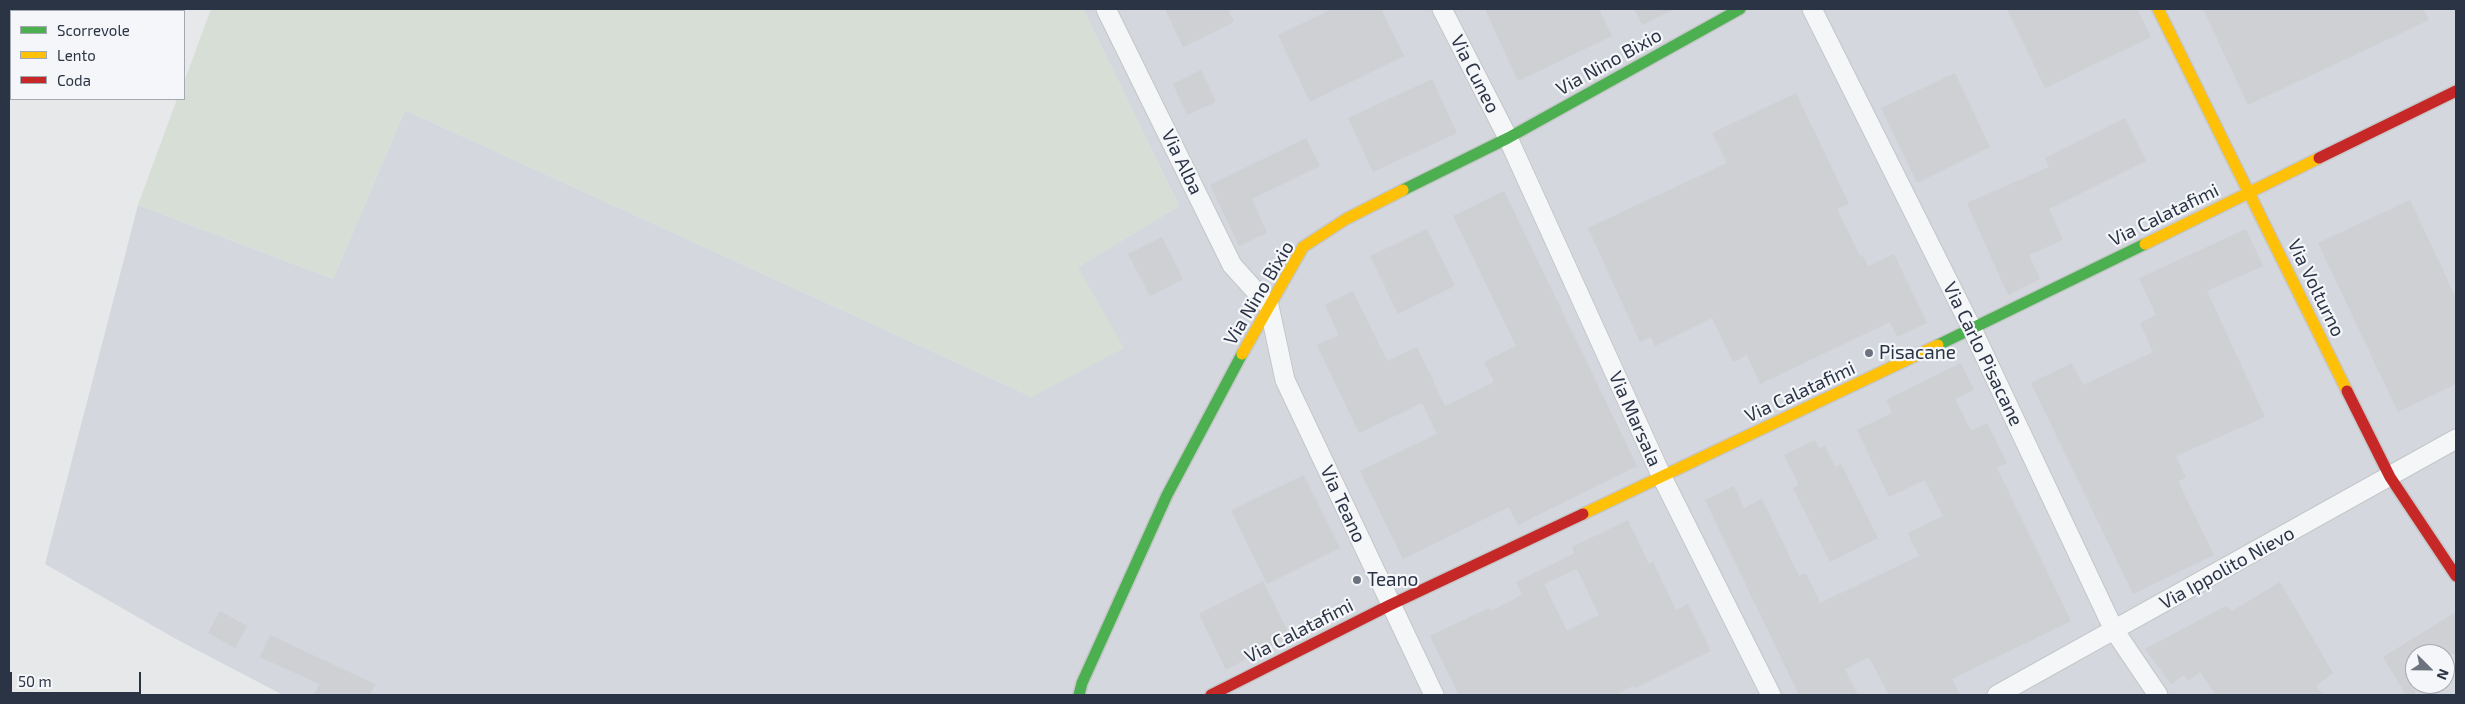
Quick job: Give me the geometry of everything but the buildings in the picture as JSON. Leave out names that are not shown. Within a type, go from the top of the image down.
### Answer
[{"type":"street","name":"Via Alba","points":[[1106,9],[1232,265],[1269,306]]},
{"type":"street","name":"Via Cuneo","points":[[1442,9],[1508,138]]},
{"type":"street","name":"Via Nino Bixio","points":[[1080,695],[1082,683],[1168,495],[1269,306],[1303,247],[1346,219],[1508,138],[1740,9]]},
{"type":"street","name":"Via Carlo Pisacane","points":[[1812,9],[1972,330],[2114,630],[2158,695]]},
{"type":"street","name":"Via Volturno","points":[[2158,9],[2390,477],[2456,576]]},
{"type":"street","name":"Via Calatafimi","points":[[1211,695],[1390,605],[1972,330],[2456,91]]},
{"type":"street","name":"Via Marsala","points":[[1508,138],[1662,477],[1771,695]]},
{"type":"street","name":"Via Teano","points":[[1269,306],[1285,380],[1434,695]]},
{"type":"street","name":"Via Ippolito Nievo","points":[[1997,695],[2456,439]]},
{"type":"shaded area","points":[[211,9],[1083,9],[1179,206],[1078,267],[1124,348],[1032,397],[405,110],[333,279],[138,205],[177,100],[185,100],[185,79]]},
{"type":"shaded area","points":[[1083,9],[2456,9],[2456,695],[283,695],[176,639],[45,564],[138,205],[333,279],[405,110],[1032,397],[1078,267],[1179,206]]},
{"type":"traffic: fast","points":[[1403,190],[1508,138],[1740,9]]},
{"type":"traffic: fast","points":[[1938,345],[2145,244]]},
{"type":"traffic: fast","points":[[1079,695],[1082,683],[1167,495],[1242,354]]},
{"type":"traffic: slow","points":[[2158,9],[2347,391]]},
{"type":"traffic: slow","points":[[2145,244],[2319,158]]},
{"type":"traffic: slow","points":[[1242,354],[1303,247],[1346,219],[1403,190]]},
{"type":"traffic: slow","points":[[1583,514],[1938,345]]},
{"type":"traffic: jam","points":[[2319,158],[2456,91]]},
{"type":"traffic: jam","points":[[2347,391],[2390,477],[2456,576]]},
{"type":"traffic: jam","points":[[1211,695],[1390,605],[1583,514]]},
{"type":"place","name":"Pisacane","points":[[1869,353]]},
{"type":"place","name":"Teano","points":[[1357,580]]}]
